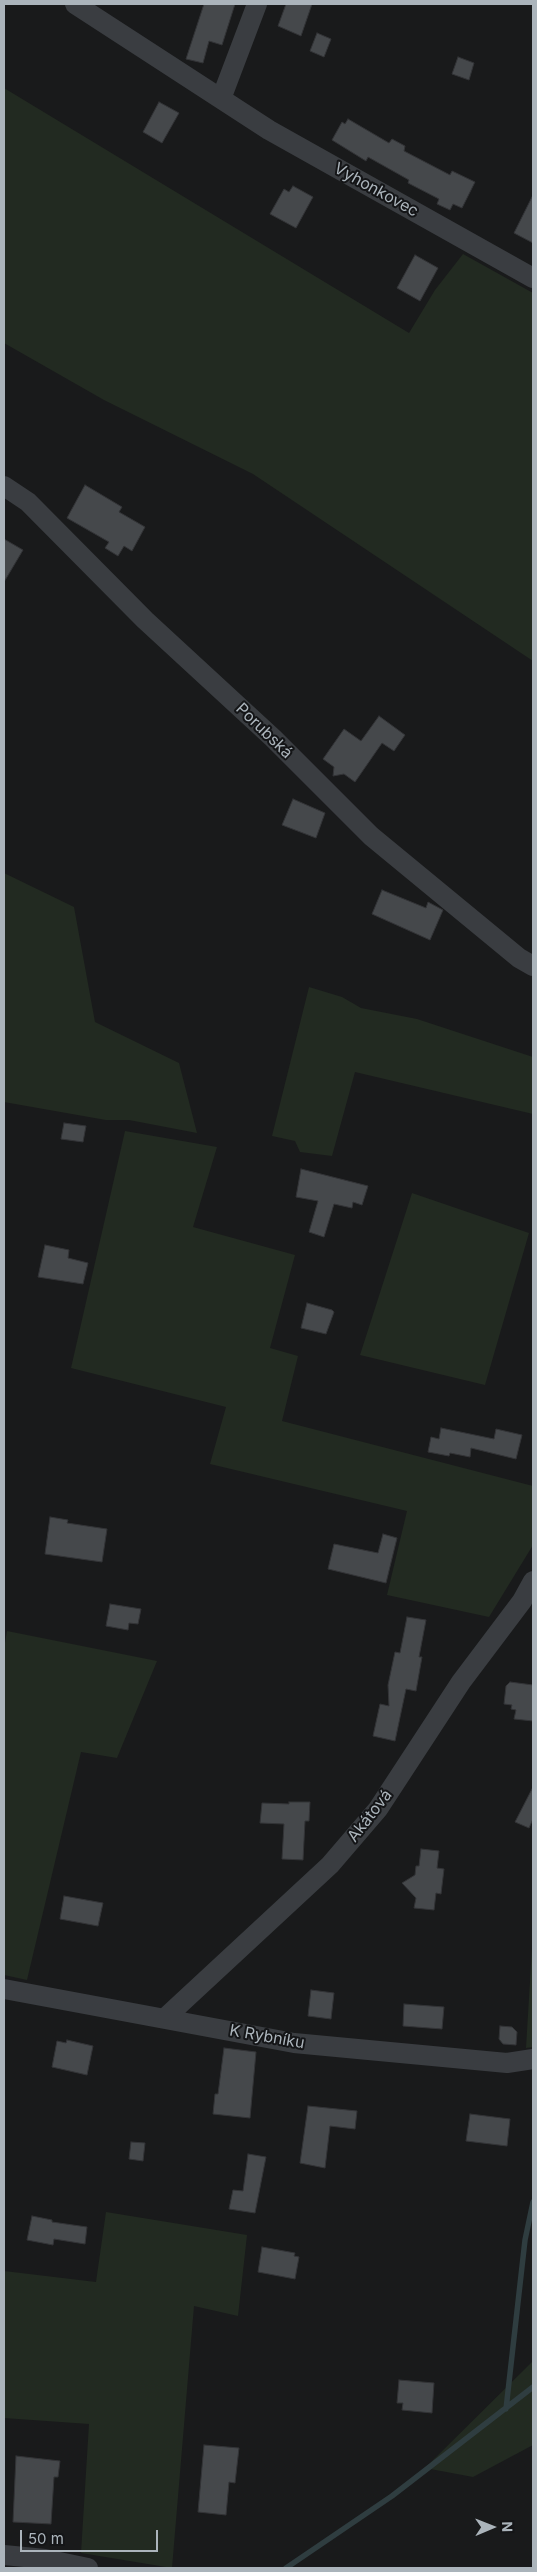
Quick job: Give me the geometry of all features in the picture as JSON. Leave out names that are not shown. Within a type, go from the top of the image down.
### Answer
[{"type":"street","name":"Vyhonkovec","points":[[75,4],[269,130],[533,278]]},
{"type":"street","points":[[221,99],[257,4]]},
{"type":"street","name":"Porubská","points":[[4,486],[28,502],[145,620],[273,738],[371,836],[519,958],[533,966]]},
{"type":"street","name":"Akátová","points":[[165,2018],[330,1865],[378,1809],[461,1682],[522,1601],[533,1580]]},
{"type":"street","name":"K Rybníku","points":[[4,1989],[294,2043],[507,2063],[533,2059]]},
{"type":"street","points":[[4,2555],[45,2559],[88,2568]]},
{"type":"shaded area","points":[[4,88],[409,333],[435,290],[463,254],[533,293],[533,661],[253,474],[104,400],[4,343]]},
{"type":"shaded area","points":[[4,873],[74,907],[95,1022],[179,1063],[197,1133],[129,1120],[106,1120],[4,1102]]},
{"type":"shaded area","points":[[309,987],[342,997],[361,1008],[417,1019],[533,1057],[533,1114],[355,1072],[332,1156],[300,1152],[295,1141],[272,1136]]},
{"type":"shaded area","points":[[125,1131],[217,1147],[193,1227],[295,1255],[270,1348],[298,1356],[282,1421],[533,1486],[533,1545],[489,1617],[387,1595],[407,1511],[210,1464],[226,1407],[71,1368]]},
{"type":"shaded area","points":[[412,1193],[529,1233],[485,1385],[360,1355]]},
{"type":"shaded area","points":[[7,1631],[157,1661],[117,1758],[81,1752],[27,1980],[4,1975],[4,1649]]},
{"type":"shaded area","points":[[533,1931],[533,2047],[526,2048]]},
{"type":"shaded area","points":[[106,2212],[247,2235],[238,2316],[194,2306],[172,2568],[81,2553],[89,2424],[4,2418],[4,2271],[96,2282]]},
{"type":"shaded area","points":[[533,2361],[533,2445],[473,2477],[425,2468]]},
{"type":"building","points":[[204,4],[235,4],[222,45],[209,41],[203,63],[186,59]]},
{"type":"building","points":[[286,4],[312,4],[301,36],[278,26]]},
{"type":"building","points":[[317,33],[331,39],[324,57],[310,51]]},
{"type":"building","points":[[458,57],[474,63],[469,80],[452,74]]},
{"type":"building","points":[[159,102],[179,113],[162,143],[143,132]]},
{"type":"building","points":[[348,119],[389,143],[392,139],[405,146],[404,151],[450,175],[452,171],[475,182],[462,208],[453,204],[450,210],[437,204],[439,199],[408,183],[409,180],[368,157],[366,161],[332,140],[342,122],[345,124]]},
{"type":"building","points":[[293,186],[313,197],[296,228],[270,214],[284,189],[289,192]]},
{"type":"building","points":[[533,195],[533,243],[514,233]]},
{"type":"building","points":[[415,255],[438,268],[420,301],[397,288]]},
{"type":"building","points":[[85,485],[122,507],[119,512],[145,527],[132,551],[124,546],[118,556],[105,548],[109,542],[67,518]]},
{"type":"building","points":[[4,539],[23,550],[4,582]]},
{"type":"building","points":[[379,716],[405,735],[394,751],[382,743],[355,782],[344,774],[333,776],[334,767],[323,759],[344,729],[361,741]]},
{"type":"building","points":[[293,799],[325,813],[316,838],[282,825]]},
{"type":"building","points":[[382,890],[426,908],[428,902],[443,910],[430,940],[372,914]]},
{"type":"building","points":[[64,1123],[86,1126],[83,1142],[61,1139]]},
{"type":"building","points":[[301,1169],[368,1186],[362,1205],[353,1202],[352,1208],[334,1204],[324,1237],[309,1232],[318,1201],[296,1197]]},
{"type":"building","points":[[45,1245],[69,1250],[68,1258],[88,1263],[83,1284],[38,1277]]},
{"type":"building","points":[[307,1303],[334,1312],[326,1334],[301,1328]]},
{"type":"building","points":[[441,1428],[494,1439],[496,1429],[522,1435],[516,1459],[471,1448],[470,1457],[450,1453],[449,1456],[428,1452],[431,1437],[439,1439]]},
{"type":"building","points":[[50,1517],[68,1520],[67,1523],[107,1529],[102,1562],[45,1554]]},
{"type":"building","points":[[383,1534],[397,1538],[386,1583],[328,1569],[334,1544],[378,1553]]},
{"type":"building","points":[[110,1604],[141,1609],[138,1624],[129,1623],[128,1630],[106,1626]]},
{"type":"building","points":[[407,1617],[426,1620],[419,1657],[422,1657],[416,1691],[406,1689],[395,1741],[373,1736],[380,1704],[389,1706],[388,1685],[395,1652],[400,1653]]},
{"type":"building","points":[[510,1682],[533,1685],[533,1721],[514,1719],[516,1710],[511,1709],[512,1705],[504,1704],[506,1686]]},
{"type":"building","points":[[533,1787],[533,1819],[529,1828],[515,1822]]},
{"type":"building","points":[[289,1802],[310,1802],[309,1821],[305,1821],[303,1860],[282,1859],[284,1824],[260,1823],[262,1803],[289,1804]]},
{"type":"building","points":[[421,1849],[439,1851],[437,1868],[444,1869],[441,1894],[436,1893],[434,1910],[414,1908],[416,1898],[402,1883],[415,1875],[416,1866],[419,1866]]},
{"type":"building","points":[[64,1896],[103,1903],[98,1926],[60,1919]]},
{"type":"building","points":[[311,1990],[334,1993],[331,2019],[308,2016]]},
{"type":"building","points":[[404,2004],[444,2007],[442,2029],[403,2026]]},
{"type":"building","points":[[500,2026],[512,2027],[517,2032],[516,2045],[503,2044],[499,2039]]},
{"type":"building","points":[[67,2040],[93,2046],[87,2075],[52,2067],[57,2041],[66,2043]]},
{"type":"building","points":[[224,2048],[256,2052],[250,2118],[213,2114],[215,2094],[218,2094]]},
{"type":"building","points":[[308,2106],[357,2111],[355,2129],[330,2126],[325,2168],[300,2163]]},
{"type":"building","points":[[470,2114],[510,2119],[507,2146],[466,2141]]},
{"type":"building","points":[[131,2142],[145,2143],[143,2161],[129,2159]]},
{"type":"building","points":[[248,2154],[266,2157],[255,2213],[229,2209],[233,2190],[243,2191]]},
{"type":"building","points":[[32,2216],[52,2220],[52,2222],[87,2227],[85,2244],[54,2239],[53,2245],[27,2240]]},
{"type":"building","points":[[262,2247],[295,2253],[294,2256],[299,2257],[295,2279],[258,2272]]},
{"type":"building","points":[[399,2380],[434,2383],[432,2413],[402,2410],[403,2403],[397,2403]]},
{"type":"building","points":[[204,2445],[239,2448],[235,2483],[229,2482],[226,2515],[198,2512]]},
{"type":"building","points":[[16,2456],[60,2461],[58,2477],[54,2477],[51,2524],[13,2522]]},
{"type":"waterway","points":[[506,2409],[525,2240],[533,2202]]},
{"type":"waterway","points":[[286,2568],[392,2496],[533,2387]]}]
